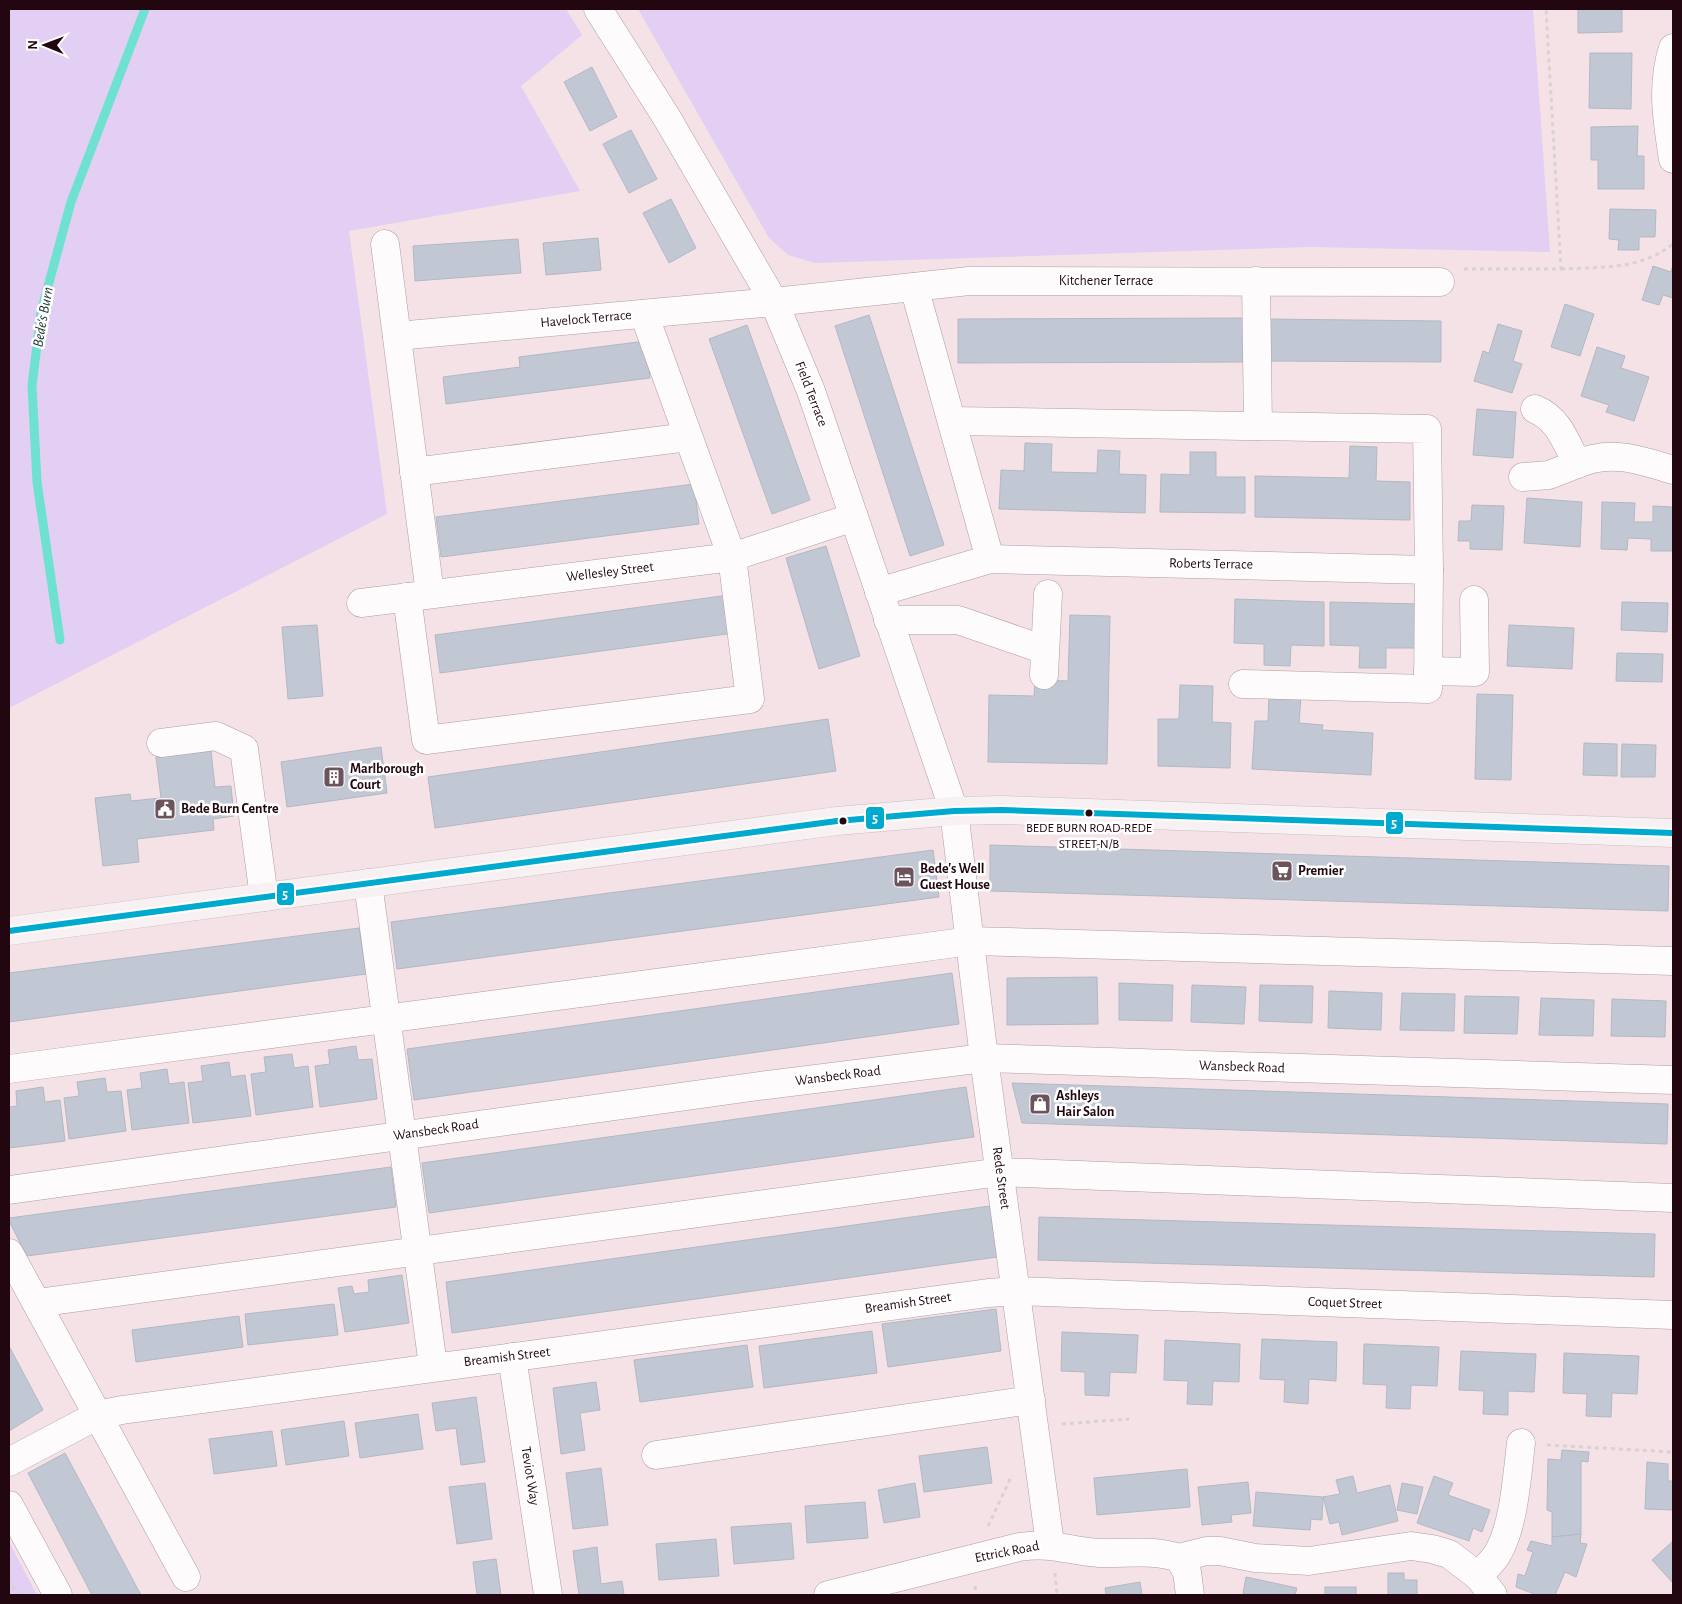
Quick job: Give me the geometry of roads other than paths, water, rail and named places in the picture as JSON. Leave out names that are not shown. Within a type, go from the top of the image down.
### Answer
[{"type":"main road","points":[[9,931],[836,821],[954,811],[1010,811],[1673,833]]},
{"type":"street","name":"Field Terrace","points":[[598,9],[666,118],[774,302],[810,391],[954,811]]},
{"type":"street","points":[[1673,48],[1667,66],[1665,100],[1673,159]]},
{"type":"street","points":[[385,244],[414,472],[426,740],[750,699],[732,557],[644,314]]},
{"type":"street","name":"Kitchener Terrace","points":[[774,302],[969,281],[1256,281],[1447,275]]},
{"type":"street","points":[[1256,281],[1258,426]]},
{"type":"street","points":[[914,287],[990,559]]},
{"type":"street","name":"Havelock Terrace","points":[[397,336],[774,302]]},
{"type":"street","points":[[1535,409],[1547,414],[1557,424],[1577,464]]},
{"type":"street","points":[[952,421],[1426,429],[1429,570],[1428,680]]},
{"type":"street","points":[[414,472],[688,437]]},
{"type":"street","points":[[1523,477],[1549,475],[1589,458],[1606,456],[1633,458],[1673,470]]},
{"type":"street","name":"Wellesley Street","points":[[361,603],[732,557],[854,517]]},
{"type":"street","name":"Roberts Terrace","points":[[879,592],[990,559],[1429,570]]},
{"type":"street","points":[[888,620],[958,620],[1045,663],[1048,594]]},
{"type":"street","points":[[1244,684],[1428,680],[1475,672],[1474,600]]},
{"type":"street","points":[[161,743],[216,736],[244,749],[264,897]]},
{"type":"street","name":"Rede Street","points":[[954,811],[984,1058],[1050,1544]]},
{"type":"street","points":[[368,883],[433,1366]]},
{"type":"street","points":[[9,1069],[971,941],[1673,961]]},
{"type":"street","name":"Wansbeck Road","points":[[9,1190],[759,1086],[984,1058],[1673,1080]]},
{"type":"street","points":[[36,1303],[418,1253],[1000,1172],[1673,1198]]},
{"type":"street","points":[[9,1253],[186,1578]]},
{"type":"street","name":"Coquet Street","points":[[1017,1291],[1673,1315]]},
{"type":"street","name":"Breamish Street","points":[[9,1462],[98,1415],[122,1410],[433,1366],[938,1299],[1017,1291]]},
{"type":"street","name":"Teviot Way","points":[[512,1357],[548,1595]]},
{"type":"street","points":[[656,1455],[1031,1400]]},
{"type":"street","points":[[1190,1595],[1187,1572],[1179,1558],[1206,1551],[1220,1551],[1255,1558],[1309,1561],[1411,1546],[1432,1548],[1449,1554],[1486,1586],[1504,1539],[1514,1498],[1521,1443]]},
{"type":"street","points":[[9,1505],[58,1595]]},
{"type":"street","name":"Ettrick Road","points":[[828,1595],[1020,1547],[1050,1544],[1088,1552],[1160,1552],[1179,1558]]},
{"type":"waterway","name":"Bede's Burn","points":[[60,640],[37,482],[32,386],[41,312],[71,202],[145,9]]},
{"type":"place","name":"Marlborough Court","points":[[334,777]]},
{"type":"place","name":"Bede Burn Centre","points":[[165,809]]},
{"type":"place","name":"BEDE BURN ROAD-REDE STREET-N/B","points":[[1089,813]]},
{"type":"place","name":"Premier","points":[[1282,871]]},
{"type":"place","name":"Bede's Well Guest House","points":[[904,877]]},
{"type":"place","name":"Ashleys Hair Salon","points":[[1040,1104]]}]
